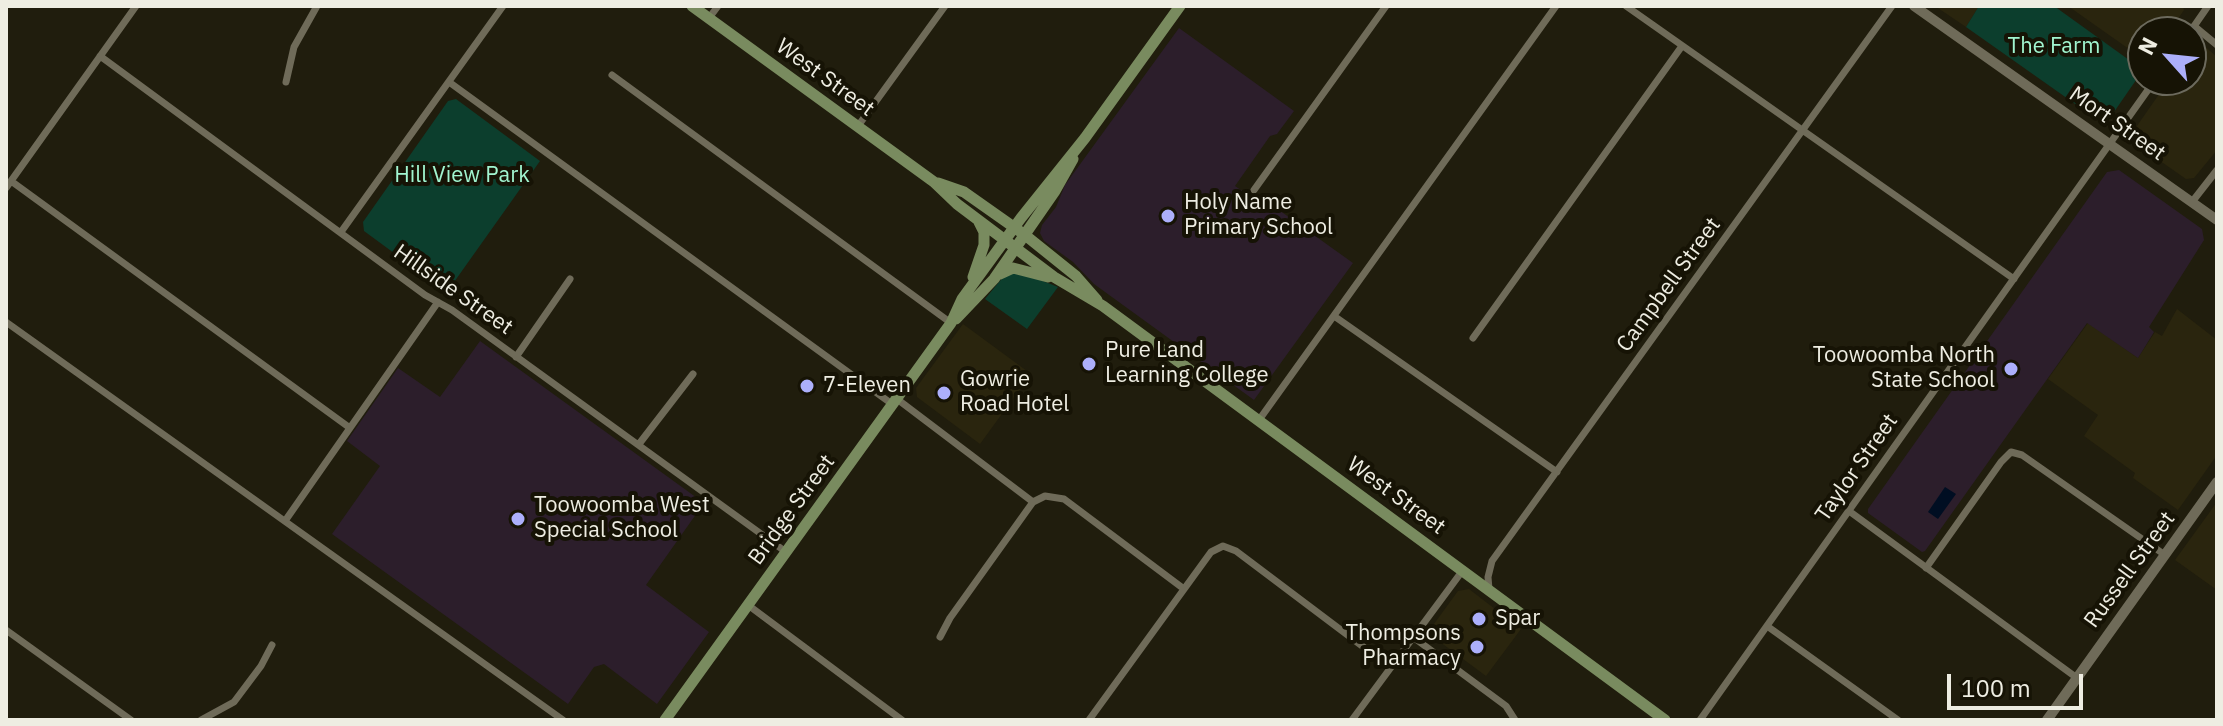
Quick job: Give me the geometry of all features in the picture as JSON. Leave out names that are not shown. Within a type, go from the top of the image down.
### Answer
[{"type":"main road","name":"West Street","points":[[692,6],[934,182],[978,220],[1070,288],[1103,306],[1665,720]]},
{"type":"main road","name":"Bridge Street","points":[[951,323],[962,299],[1013,228],[1085,138],[1180,6]]},
{"type":"main road","name":"Bridge Street","points":[[665,720],[951,323],[994,279],[1055,191],[1085,138]]},
{"type":"main road","name":"West Street","points":[[934,182],[964,192],[1025,235],[1076,276],[1103,306]]},
{"type":"main road","points":[[962,299],[976,271],[984,245],[984,232],[978,220]]},
{"type":"main road","points":[[994,279],[1007,270],[1018,269],[1046,276],[1070,288]]},
{"type":"street","points":[[136,6],[8,185],[350,428]]},
{"type":"street","points":[[286,82],[294,47],[317,6]]},
{"type":"street","points":[[341,232],[503,6]]},
{"type":"street","points":[[709,18],[718,6]]},
{"type":"street","points":[[858,126],[945,6]]},
{"type":"street","points":[[1254,190],[1386,6]]},
{"type":"street","points":[[1259,420],[1556,6]]},
{"type":"street","points":[[1626,6],[2014,279]]},
{"type":"street","name":"Campbell Street","points":[[1489,589],[1488,573],[1496,555],[1892,6]]},
{"type":"street","name":"Mort Street","points":[[1914,6],[2217,220]]},
{"type":"street","points":[[1473,338],[1682,46]]},
{"type":"street","name":"Hillside Street","points":[[100,56],[786,552]]},
{"type":"street","points":[[612,75],[951,323]]},
{"type":"street","points":[[449,82],[1033,502]]},
{"type":"street","name":"Taylor Street","points":[[1700,720],[2144,96]]},
{"type":"street","points":[[2192,202],[2217,170]]},
{"type":"street","points":[[516,357],[570,279]]},
{"type":"street","points":[[285,521],[438,302]]},
{"type":"street","points":[[1334,316],[1557,472]]},
{"type":"street","points":[[6,322],[563,720]]},
{"type":"street","points":[[639,444],[693,374]]},
{"type":"street","points":[[1926,568],[2011,452],[2022,455],[2165,555]]},
{"type":"street","name":"Russell Street","points":[[2047,720],[2217,482]]},
{"type":"street","points":[[940,637],[950,618],[1033,502],[1045,496],[1064,499],[1184,589]]},
{"type":"street","points":[[1849,511],[2077,678]]},
{"type":"street","points":[[1089,720],[1211,552],[1223,546],[1236,551],[1390,667]]},
{"type":"street","points":[[1352,720],[1463,570]]},
{"type":"street","points":[[748,605],[902,720]]},
{"type":"street","points":[[1767,626],[1898,720]]},
{"type":"street","points":[[6,630],[131,720]]},
{"type":"street","points":[[1413,637],[1506,706],[1515,720]]},
{"type":"street","points":[[201,720],[234,702],[261,666],[272,645]]},
{"type":"shaded area","points":[[1935,6],[1979,6],[1966,27]]},
{"type":"shaded area","points":[[2068,6],[2183,6],[2180,16],[2127,16],[2127,48]]},
{"type":"shaded area","name":"Holy Name Primary School","points":[[1179,28],[1294,111],[1277,134],[1270,136],[1235,186],[1254,199],[1258,195],[1353,263],[1254,400],[1094,284],[1073,262],[1044,241],[1040,233],[1065,185]]},
{"type":"shaded area","points":[[2207,48],[2217,57],[2217,150],[2194,178],[2186,179],[2133,142],[2132,133],[2158,96],[2207,96]]},
{"type":"shaded area","name":"Toowoomba North State School","points":[[2119,170],[2202,229],[2204,240],[2149,327],[2154,332],[2138,358],[2087,323],[1922,552],[1868,513],[1868,509],[2107,172]]},
{"type":"shaded area","points":[[2177,309],[2217,340],[2217,455],[2178,510],[2133,478],[2135,473],[2084,436],[2098,415],[2048,379],[2088,323],[2138,358],[2155,332],[2162,336]]},
{"type":"shaded area","points":[[963,324],[1031,374],[980,444],[917,397],[916,388]]},
{"type":"shaded area","name":"Toowoomba West Special School","points":[[480,341],[704,503],[646,585],[709,632],[657,704],[604,664],[594,667],[568,704],[332,534],[380,466],[347,441],[398,368],[440,397]]},
{"type":"shaded area","points":[[2217,502],[2217,590],[2175,560]]},
{"type":"shaded area","points":[[1469,589],[1521,629],[1486,676],[1432,636],[1431,628],[1458,591]]},
{"type":"green space","name":"The Farm","points":[[1979,6],[2054,6],[2127,58],[2127,93],[2105,125],[1966,27]]},
{"type":"green space","name":"Hill View Park","points":[[456,99],[540,161],[447,292],[364,231],[363,222],[448,101]]},
{"type":"green space","points":[[1013,273],[1058,287],[1027,329],[985,299],[1004,276]]},
{"type":"water","points":[[1945,487],[1956,494],[1938,519],[1928,512]]},
{"type":"place","name":"Holy Name Primary School","points":[[1168,216]]},
{"type":"place","name":"Pure Land Learning College","points":[[1089,364]]},
{"type":"place","name":"Toowoomba North State School","points":[[2011,369]]},
{"type":"place","name":"7-Eleven","points":[[807,386]]},
{"type":"place","name":"Gowrie Road Hotel","points":[[944,393]]},
{"type":"place","name":"Toowoomba West Special School","points":[[518,519]]},
{"type":"place","name":"Spar","points":[[1479,619]]},
{"type":"place","name":"Thompsons Pharmacy","points":[[1477,647]]}]
